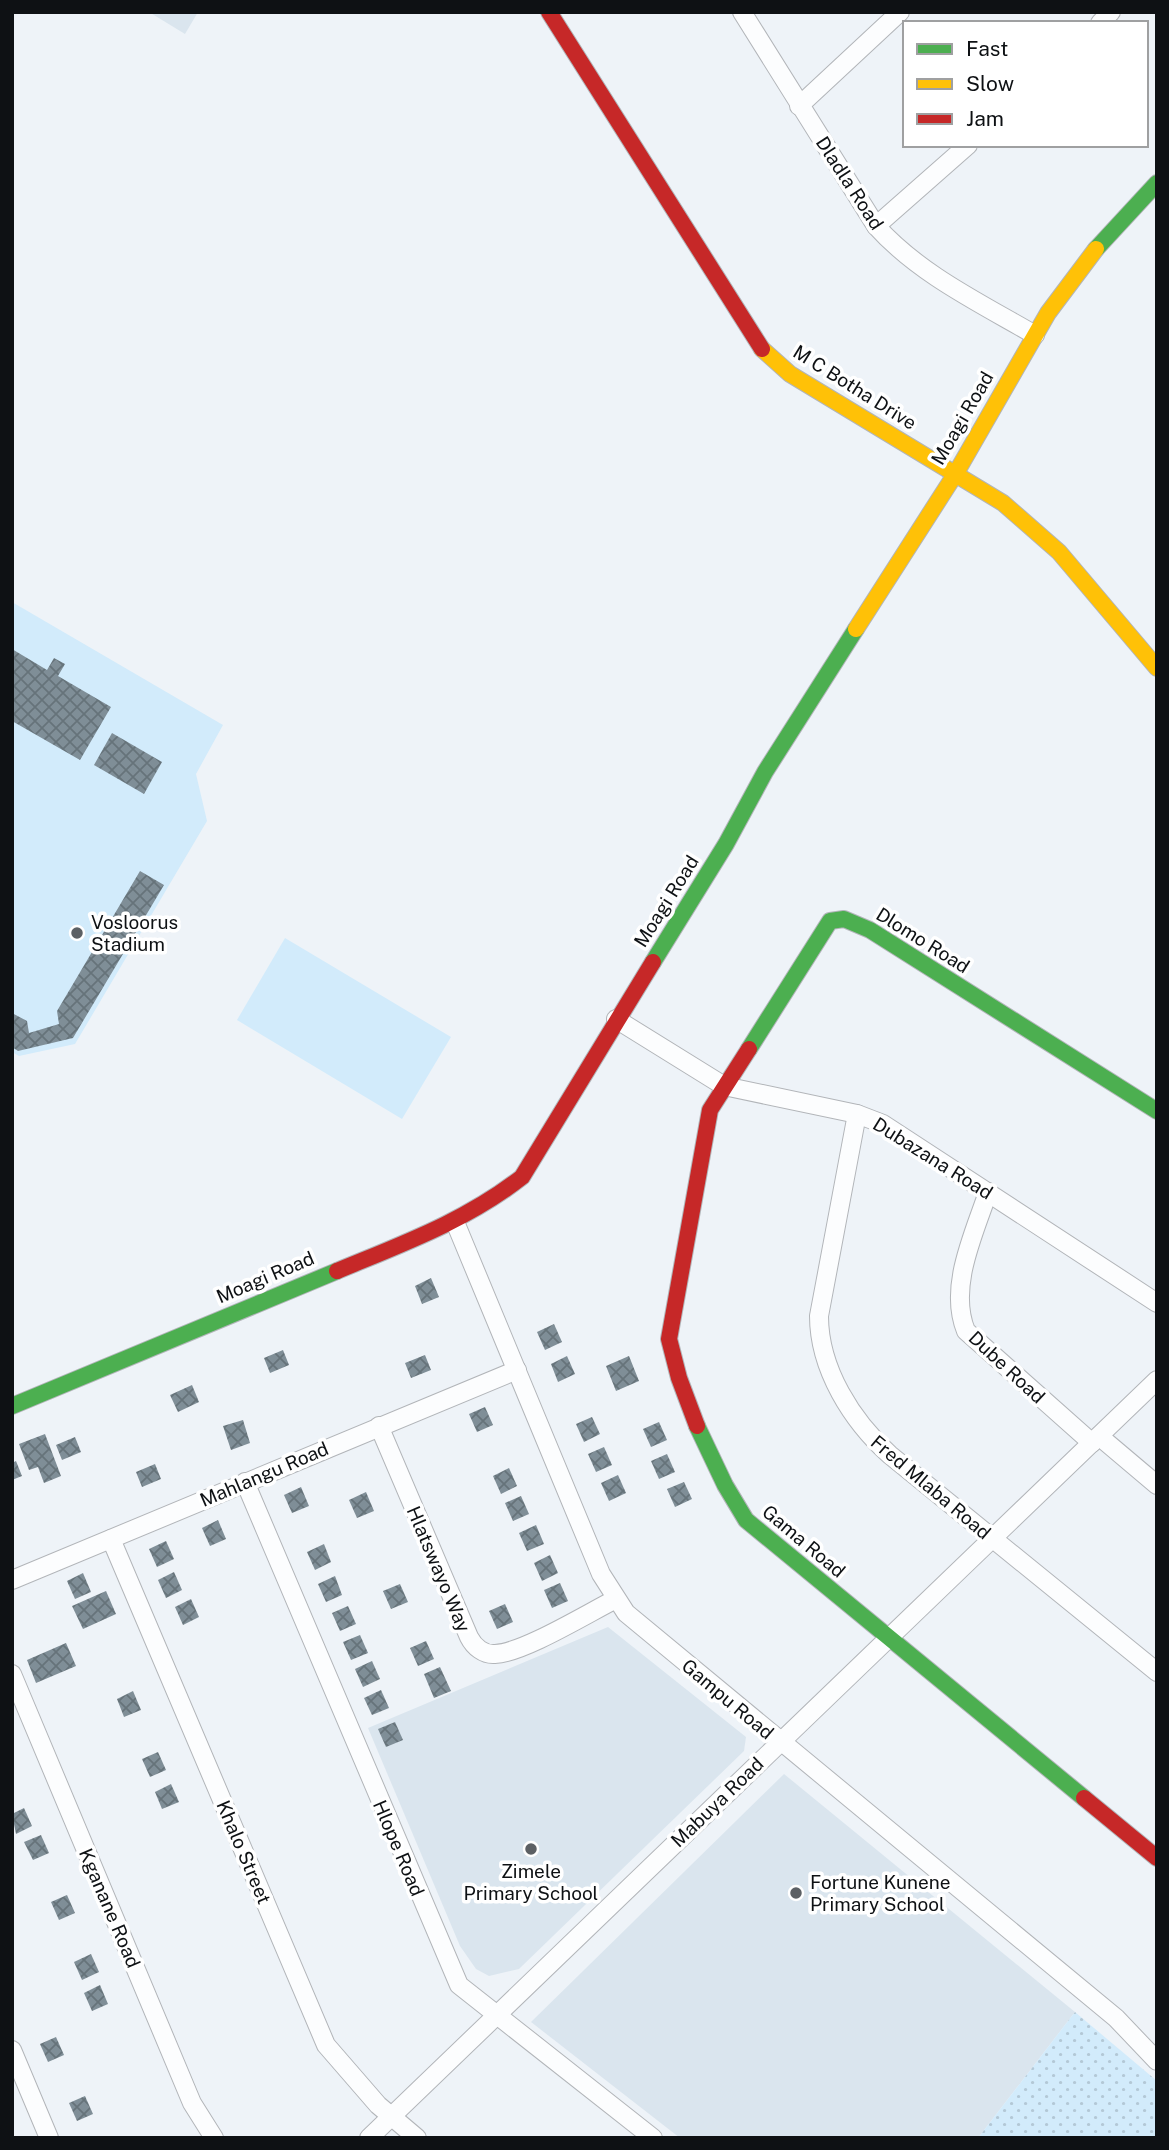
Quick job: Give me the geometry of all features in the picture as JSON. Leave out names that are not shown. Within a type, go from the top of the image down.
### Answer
[{"type":"street","name":"M C Botha Drive","points":[[549,12],[762,349],[790,374],[956,472],[1003,503],[1059,552],[1157,668]]},
{"type":"street","name":"Dladla Road","points":[[742,12],[876,226],[905,256],[1035,335]]},
{"type":"street","points":[[799,106],[900,12]]},
{"type":"street","points":[[876,226],[966,147]]},
{"type":"street","name":"Moagi Road","points":[[12,1405],[454,1222],[493,1200],[522,1177],[726,844],[765,772],[956,472],[1035,335],[1081,266],[1157,183]]},
{"type":"street","name":"Dlomo Road","points":[[724,1086],[822,929],[837,919],[870,930],[1157,1111]]},
{"type":"street","name":"Dubazana Road","points":[[617,1019],[724,1086],[751,1094],[857,1114],[883,1124],[1157,1303]]},
{"type":"street","name":"Gama Road","points":[[724,1086],[715,1099],[706,1123],[670,1324],[672,1362],[724,1487],[746,1520],[1157,1858]]},
{"type":"street","name":"Fred Mlaba Road","points":[[857,1114],[819,1316],[824,1349],[850,1411],[866,1433],[1157,1672]]},
{"type":"street","name":"Dube Road","points":[[988,1192],[971,1241],[959,1297],[966,1331],[1096,1440],[1157,1485]]},
{"type":"street","name":"Gampu Road","points":[[454,1222],[601,1574],[616,1599],[651,1636],[1116,2018],[1157,2061]]},
{"type":"street","name":"Mahlangu Road","points":[[12,1580],[517,1370]]},
{"type":"street","name":"Mabuya Road","points":[[369,2138],[1157,1380]]},
{"type":"street","name":"Hlatswayo Way","points":[[379,1426],[475,1647],[489,1654],[499,1654],[524,1645],[616,1599]]},
{"type":"street","name":"Hlope Road","points":[[244,1482],[453,1975],[467,1993],[496,2017],[653,2138]]},
{"type":"street","name":"Khalo Street","points":[[111,1539],[323,2037],[335,2057],[390,2117],[417,2138]]},
{"type":"street","name":"Kganane Road","points":[[12,1674],[192,2103],[214,2138]]},
{"type":"street","points":[[12,2050],[49,2138]]},
{"type":"shaded area","points":[[149,12],[198,12],[185,34]]},
{"type":"shaded area","name":"Vosloorus Stadium","points":[[12,602],[223,725],[196,774],[207,821],[75,1044],[19,1056],[12,1052]]},
{"type":"shaded area","points":[[285,938],[451,1037],[402,1119],[237,1020]]},
{"type":"shaded area","name":"Zimele Primary School","points":[[608,1627],[746,1737],[744,1751],[519,1969],[489,1976],[476,1969],[460,1946],[368,1728]]},
{"type":"shaded area","name":"Fortune Kunene Primary School","points":[[784,1774],[1075,2012],[978,2138],[680,2138],[531,2022]]},
{"type":"shaded area","points":[[1075,2012],[1157,2081],[1157,2138],[978,2138]]},
{"type":"building","points":[[12,649],[47,670],[54,658],[65,664],[58,676],[111,707],[80,760],[12,721]]},
{"type":"building","points":[[112,733],[162,762],[144,794],[94,765]]},
{"type":"building","points":[[140,871],[164,885],[73,1038],[18,1051],[12,1047],[12,1013],[27,1021],[29,1033],[59,1024],[57,1011]]},
{"type":"building","points":[[431,1278],[439,1297],[422,1304],[415,1286]]},
{"type":"building","points":[[554,1324],[562,1342],[545,1350],[537,1332]]},
{"type":"building","points":[[283,1350],[289,1365],[270,1373],[264,1358]]},
{"type":"building","points":[[425,1355],[431,1370],[411,1378],[405,1363]]},
{"type":"building","points":[[567,1356],[575,1374],[558,1382],[551,1364]]},
{"type":"building","points":[[629,1356],[639,1381],[616,1391],[606,1366]]},
{"type":"building","points":[[192,1385],[199,1402],[178,1412],[170,1395]]},
{"type":"building","points":[[485,1407],[493,1425],[477,1432],[469,1414]]},
{"type":"building","points":[[592,1417],[600,1434],[584,1442],[576,1424]]},
{"type":"building","points":[[243,1420],[250,1443],[231,1450],[223,1426]]},
{"type":"building","points":[[659,1422],[667,1440],[651,1447],[643,1429]]},
{"type":"building","points":[[45,1434],[61,1476],[44,1483],[38,1467],[29,1470],[19,1444]]},
{"type":"building","points":[[75,1437],[81,1452],[62,1460],[56,1445]]},
{"type":"building","points":[[604,1447],[612,1465],[596,1472],[588,1454]]},
{"type":"building","points":[[667,1454],[675,1472],[659,1479],[651,1461]]},
{"type":"building","points":[[16,1461],[22,1476],[12,1480],[12,1463]]},
{"type":"building","points":[[155,1464],[161,1479],[142,1487],[136,1472]]},
{"type":"building","points":[[509,1468],[517,1486],[501,1494],[493,1476]]},
{"type":"building","points":[[618,1475],[626,1493],[609,1501],[601,1483]]},
{"type":"building","points":[[684,1482],[692,1499],[675,1507],[667,1489]]},
{"type":"building","points":[[301,1487],[309,1506],[292,1513],[284,1495]]},
{"type":"building","points":[[366,1492],[374,1511],[357,1518],[349,1500]]},
{"type":"building","points":[[521,1496],[529,1514],[513,1521],[505,1503]]},
{"type":"building","points":[[218,1520],[226,1539],[210,1546],[202,1528]]},
{"type":"building","points":[[536,1525],[544,1544],[527,1551],[519,1533]]},
{"type":"building","points":[[166,1541],[174,1559],[157,1567],[149,1549]]},
{"type":"building","points":[[324,1544],[331,1562],[315,1570],[307,1552]]},
{"type":"building","points":[[550,1555],[558,1573],[542,1581],[534,1563]]},
{"type":"building","points":[[174,1572],[182,1590],[166,1598],[158,1580]]},
{"type":"building","points":[[83,1573],[91,1592],[75,1599],[67,1581]]},
{"type":"building","points":[[335,1576],[342,1595],[326,1602],[318,1584]]},
{"type":"building","points":[[560,1583],[568,1601],[552,1608],[544,1590]]},
{"type":"building","points":[[400,1584],[408,1602],[391,1609],[383,1591]]},
{"type":"building","points":[[106,1591],[116,1614],[83,1629],[72,1606]]},
{"type":"building","points":[[191,1599],[199,1617],[183,1625],[175,1607]]},
{"type":"building","points":[[505,1604],[513,1622],[497,1629],[489,1611]]},
{"type":"building","points":[[348,1606],[356,1624],[340,1631],[332,1613]]},
{"type":"building","points":[[360,1635],[368,1653],[351,1660],[343,1642]]},
{"type":"building","points":[[426,1641],[434,1659],[418,1666],[410,1648]]},
{"type":"building","points":[[66,1643],[76,1666],[36,1683],[27,1660]]},
{"type":"building","points":[[372,1661],[380,1679],[363,1687],[355,1669]]},
{"type":"building","points":[[440,1667],[451,1691],[434,1698],[424,1674]]},
{"type":"building","points":[[381,1690],[389,1708],[372,1715],[364,1698]]},
{"type":"building","points":[[133,1691],[141,1710],[124,1717],[117,1699]]},
{"type":"building","points":[[395,1722],[403,1740],[386,1747],[378,1729]]},
{"type":"building","points":[[158,1752],[166,1770],[150,1777],[142,1759]]},
{"type":"building","points":[[171,1784],[179,1802],[162,1809],[155,1792]]},
{"type":"building","points":[[24,1808],[32,1826],[16,1834],[12,1814]]},
{"type":"building","points":[[41,1835],[49,1853],[33,1860],[24,1842]]},
{"type":"building","points":[[67,1895],[75,1913],[59,1920],[51,1902]]},
{"type":"building","points":[[91,1954],[99,1972],[82,1980],[74,1962]]},
{"type":"building","points":[[100,1985],[108,2004],[92,2011],[84,1993]]},
{"type":"building","points":[[56,2037],[64,2055],[48,2062],[40,2044]]},
{"type":"building","points":[[85,2096],[93,2114],[77,2121],[69,2103]]},
{"type":"traffic: fast","points":[[1096,249],[1157,183]]},
{"type":"traffic: fast","points":[[653,962],[726,844],[765,772],[856,629]]},
{"type":"traffic: fast","points":[[749,1049],[830,921],[844,919],[870,930],[1157,1111]]},
{"type":"traffic: fast","points":[[12,1406],[337,1271]]},
{"type":"traffic: fast","points":[[697,1426],[725,1485],[746,1520],[1084,1798]]},
{"type":"traffic: slow","points":[[856,629],[956,473],[1048,313],[1096,249]]},
{"type":"traffic: slow","points":[[762,349],[790,374],[1003,503],[1059,552],[1157,668]]},
{"type":"traffic: jam","points":[[549,12],[762,349]]},
{"type":"traffic: jam","points":[[337,1271],[456,1219],[501,1193],[522,1177],[653,962]]},
{"type":"traffic: jam","points":[[697,1426],[679,1378],[669,1339],[710,1110],[749,1049]]},
{"type":"traffic: jam","points":[[1084,1798],[1157,1858]]},
{"type":"place","name":"Vosloorus Stadium","points":[[77,933]]},
{"type":"place","name":"Zimele Primary School","points":[[531,1849]]},
{"type":"place","name":"Fortune Kunene Primary School","points":[[796,1893]]}]
